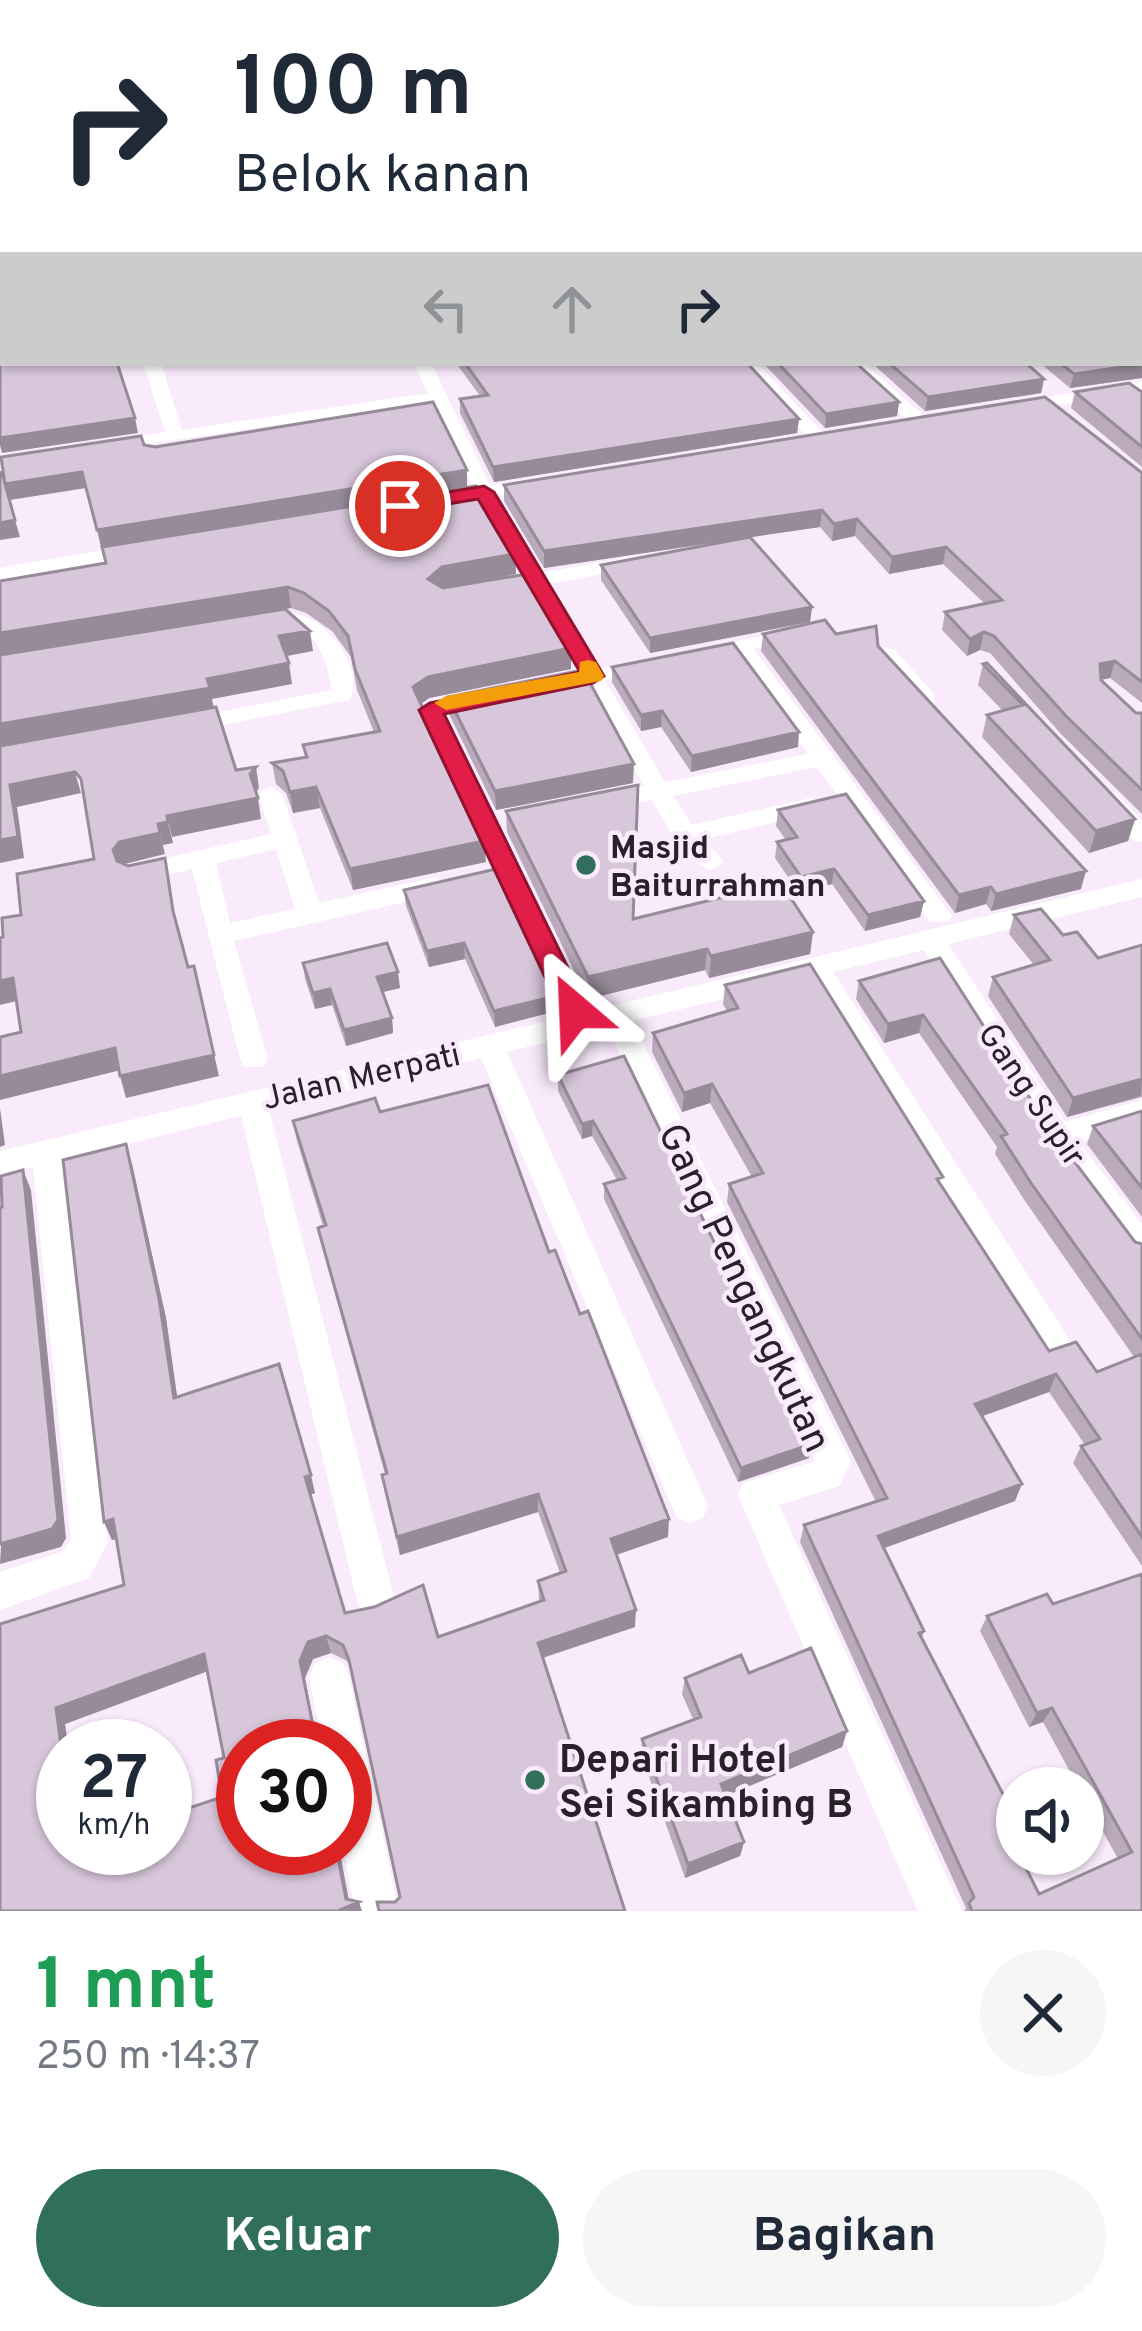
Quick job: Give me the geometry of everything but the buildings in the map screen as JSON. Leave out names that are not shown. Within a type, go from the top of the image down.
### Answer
[{"type":"street","points":[[153,366],[175,436]]},
{"type":"street","points":[[424,366],[484,492],[659,791],[686,835],[711,862]]},
{"type":"street","points":[[751,366],[817,437]]},
{"type":"street","points":[[858,366],[910,423],[943,418]]},
{"type":"street","points":[[989,411],[1142,386]]},
{"type":"street","points":[[1115,390],[1142,410]]},
{"type":"street","points":[[82,451],[441,396]]},
{"type":"street","points":[[418,503],[551,481]]},
{"type":"street","points":[[0,574],[150,548]]},
{"type":"street","points":[[491,589],[653,559]]},
{"type":"street","points":[[162,729],[342,695],[345,682],[320,633],[292,618],[242,626]]},
{"type":"street","points":[[575,1011],[485,875],[497,822],[430,710],[811,630]]},
{"type":"street","name":"Gang Supir","points":[[742,647],[850,796],[934,926],[1058,1136],[1142,1248]]},
{"type":"street","points":[[887,655],[945,721]]},
{"type":"street","points":[[573,808],[825,758]]},
{"type":"street","points":[[1096,788],[1142,834]]},
{"type":"street","points":[[270,794],[310,914]]},
{"type":"street","points":[[686,835],[850,796]]},
{"type":"street","points":[[135,874],[284,839]]},
{"type":"street","points":[[202,858],[254,1059]]},
{"type":"street","points":[[220,935],[485,875]]},
{"type":"street","name":"Jalan Merpati","points":[[0,1163],[814,964],[934,926],[1101,887],[1142,888]]},
{"type":"street","points":[[814,964],[1055,1346]]},
{"type":"street","name":"Gang Pengangkutan","points":[[614,1012],[833,1461],[827,1474],[756,1495],[940,1911]]},
{"type":"street","points":[[490,1045],[690,1507]]},
{"type":"street","points":[[252,1101],[376,1601]]},
{"type":"street","points":[[1058,1136],[1142,1112]]},
{"type":"street","points":[[0,1591],[76,1565],[90,1542],[47,1151]]},
{"type":"street","points":[[329,1677],[338,1719]]},
{"type":"street","points":[[370,1875],[377,1911]]},
{"type":"slow traffic","points":[[446,703],[593,676],[588,667]]},
{"type":"place","name":"Masjid Baiturrahman","points":[[586,865]]},
{"type":"place","name":"Depari Hotel Sei Sikambing B","points":[[535,1780]]},
{"type":"route","points":[[400,506],[484,492],[593,676],[430,710],[575,1011]]}]
